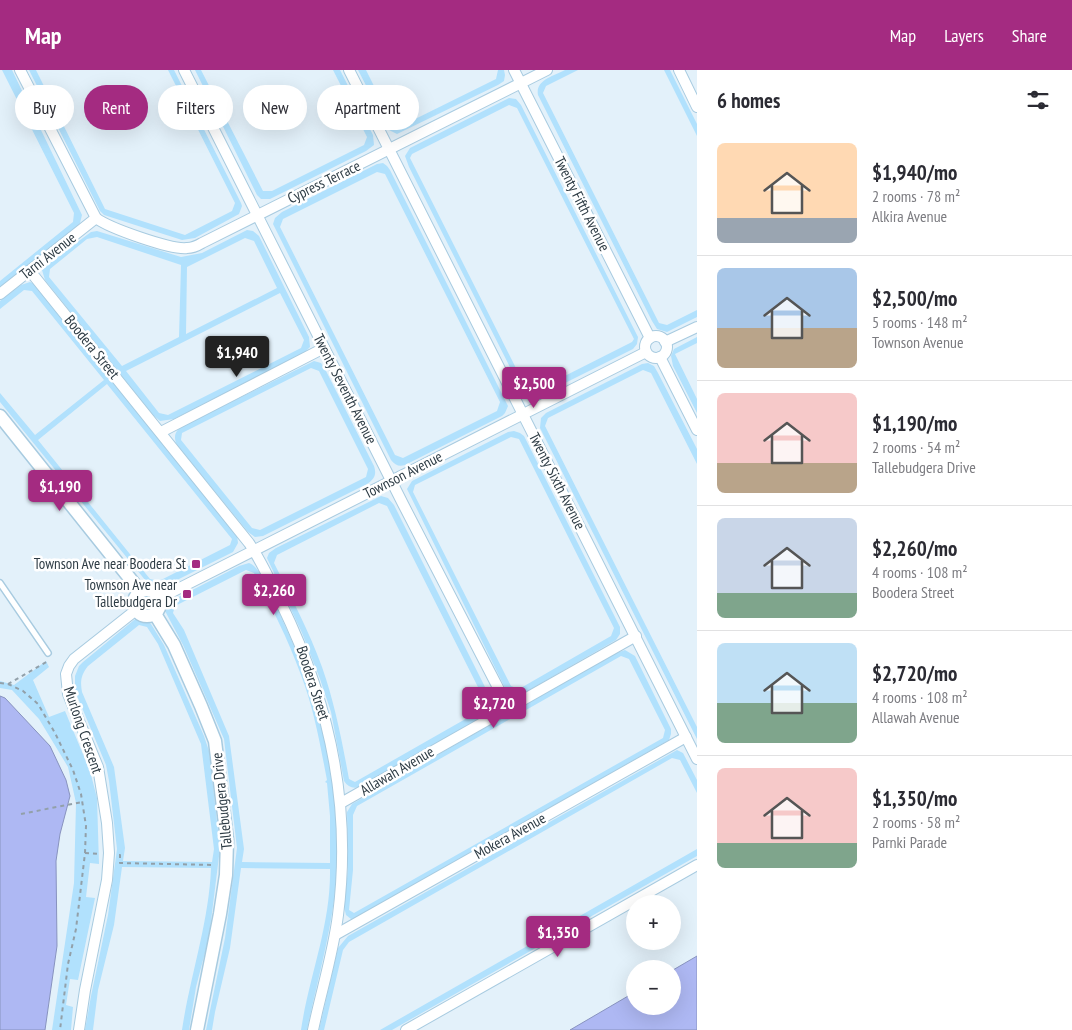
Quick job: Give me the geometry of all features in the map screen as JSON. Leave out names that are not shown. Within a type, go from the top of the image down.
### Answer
[{"type":"street","points":[[20,70],[96,218]]},
{"type":"street","name":"Twenty Seventh Avenue","points":[[184,70],[391,481],[508,707]]},
{"type":"street","name":"Twenty Sixth Avenue","points":[[349,70],[697,759]]},
{"type":"street","name":"Twenty Fifth Avenue","points":[[514,70],[650,338]]},
{"type":"street","name":"Cypress Terrace","points":[[96,218],[131,233],[174,247],[186,248],[202,243],[547,70]]},
{"type":"street","points":[[679,70],[697,107]]},
{"type":"street","name":"Tarni Avenue","points":[[0,294],[96,218]]},
{"type":"street","name":"Boodera Street","points":[[30,270],[254,551],[294,628],[316,685],[328,728],[341,803],[342,867],[335,935],[313,1030]]},
{"type":"street","points":[[666,342],[697,327]]},
{"type":"street","points":[[657,336],[666,342],[665,352],[660,357],[654,358],[646,352],[645,346],[650,338],[657,336]]},
{"type":"street","points":[[160,432],[324,348]]},
{"type":"street","name":"Townson Avenue","points":[[160,598],[646,352]]},
{"type":"street","points":[[660,357],[697,430]]},
{"type":"street","points":[[0,416],[140,591]]},
{"type":"street","points":[[145,589],[154,591],[160,598],[160,606],[155,614],[147,616],[136,610],[134,606],[135,597],[140,591],[145,589]]},
{"type":"street","name":"Murlong Crescent","points":[[80,1030],[85,990],[107,880],[109,853],[107,823],[98,767],[68,694],[66,674],[74,659],[136,610]]},
{"type":"street","name":"Tallebudgera Drive","points":[[155,614],[174,645],[212,734],[218,754],[226,823],[226,875],[215,944],[197,1030]]},
{"type":"street","name":"Allawah Avenue","points":[[341,803],[636,636]]},
{"type":"street","name":"Mokera Avenue","points":[[335,935],[686,737]]},
{"type":"street","points":[[406,1030],[697,864]]},
{"type":"lane","points":[[0,583],[48,654]]},
{"type":"path","points":[[8,684],[52,659]]},
{"type":"path","points":[[0,683],[8,684],[22,691],[38,704],[55,733],[82,794],[86,826],[84,853],[76,929],[68,964],[60,1030]]},
{"type":"path","points":[[21,814],[82,802]]},
{"type":"path","points":[[84,853],[101,854]]},
{"type":"path","points":[[117,855],[120,855],[120,863],[214,865]]},
{"type":"shaded area","points":[[2,70],[12,70],[19,85],[15,85],[15,96]]},
{"type":"shaded area","points":[[29,70],[36,70],[43,85],[37,85]]},
{"type":"shaded area","points":[[168,70],[174,70],[182,85],[176,85]]},
{"type":"shaded area","points":[[195,70],[201,70],[209,85],[202,85]]},
{"type":"shaded area","points":[[333,70],[340,70],[348,85],[341,85]]},
{"type":"shaded area","points":[[358,70],[366,70],[374,85],[366,85]]},
{"type":"shaded area","points":[[498,70],[504,70],[504,81],[419,123],[419,117],[496,79]]},
{"type":"shaded area","points":[[565,70],[578,70],[546,86],[543,93],[659,323],[667,325],[697,310],[697,317],[667,332],[657,329],[652,321],[538,95],[539,86],[542,82]]},
{"type":"shaded area","points":[[664,70],[670,70],[697,124],[697,136]]},
{"type":"shaded area","points":[[509,98],[516,99],[521,105],[638,337],[637,344],[633,349],[533,399],[527,398],[409,167],[405,156],[410,148]],"holes":[[[509,105],[517,108],[634,339],[632,342],[533,392],[527,390],[410,158],[412,154]]]},
{"type":"shaded area","points":[[32,130],[41,130],[82,215],[80,223],[75,228],[0,288],[0,281],[73,222],[74,213]]},
{"type":"shaded area","points":[[59,130],[66,130],[105,209],[185,235],[232,211],[235,203],[198,130],[204,130],[242,206],[239,214],[195,238],[182,240],[104,215],[100,211]]},
{"type":"shaded area","points":[[225,130],[232,130],[263,191],[272,191],[364,145],[367,137],[363,130],[370,130],[374,145],[366,151],[270,199],[261,199],[257,195]]},
{"type":"shaded area","points":[[389,130],[405,130],[397,134]]},
{"type":"shaded area","points":[[383,163],[390,170],[508,406],[502,416],[401,466],[391,460],[273,224],[275,218],[282,212],[377,164]],"holes":[[[377,172],[385,174],[500,402],[497,411],[403,458],[395,455],[280,227],[283,219]]]},
{"type":"shaded area","points":[[247,230],[253,231],[259,236],[309,337],[310,347],[305,352],[174,419],[160,421],[153,415],[45,280],[42,270],[91,232],[97,231],[181,257],[202,253]],"holes":[[[97,237],[181,265],[179,337],[122,366],[49,277],[50,269],[87,239]],[[245,238],[254,241],[277,288],[186,334],[187,267]],[[280,293],[304,340],[301,348],[168,415],[159,413],[126,371]]]},
{"type":"shaded area","points":[[30,282],[36,285],[237,535],[238,543],[233,552],[163,587],[150,586],[0,402],[0,393],[35,435],[104,380],[32,291],[24,290],[0,309],[0,301],[21,285]],"holes":[[[107,384],[232,539],[230,545],[159,581],[150,579],[38,440]]]},
{"type":"shaded area","points":[[697,337],[697,343],[675,354],[697,399],[697,413],[673,366],[671,356],[674,349]]},
{"type":"shaded area","points":[[314,361],[321,363],[325,369],[374,466],[375,474],[367,484],[263,536],[255,537],[248,532],[177,445],[176,434],[183,426]],"holes":[[[311,368],[319,371],[368,469],[366,477],[260,530],[252,528],[181,440],[182,433]]]},
{"type":"shaded area","points":[[648,363],[654,366],[658,373],[697,449],[697,464],[651,373],[643,370],[548,418],[545,426],[697,727],[697,739],[540,428],[541,418],[546,413],[642,364]]},
{"type":"shaded area","points":[[514,431],[524,436],[620,627],[620,634],[616,640],[524,693],[516,695],[506,690],[407,489],[412,481],[508,432]],"holes":[[[511,437],[519,439],[614,628],[611,636],[519,689],[511,686],[413,492],[415,485]]]},
{"type":"shaded area","points":[[381,496],[388,498],[394,505],[493,703],[491,711],[359,787],[353,788],[347,785],[344,781],[331,712],[320,679],[302,633],[267,558],[269,553]],"holes":[[[379,503],[387,506],[485,701],[483,709],[355,782],[349,779],[341,737],[322,667],[306,627],[274,563],[277,555]]]},
{"type":"shaded area","points":[[249,563],[259,571],[296,650],[319,720],[328,755],[334,791],[337,827],[337,864],[334,900],[307,1030],[301,1030],[327,910],[330,869],[241,868],[230,948],[212,1030],[206,1030],[225,938],[237,848],[224,739],[183,645],[164,609],[167,603],[239,566]],"holes":[[[246,570],[254,573],[291,649],[306,688],[313,714],[327,780],[325,782],[327,783],[330,816],[330,863],[242,862],[244,849],[229,736],[184,630],[173,613],[175,606]]]},
{"type":"shaded area","points":[[144,619],[151,624],[164,645],[209,751],[220,848],[209,937],[196,987],[189,1030],[182,1030],[207,908],[211,868],[122,867],[114,925],[98,990],[93,1030],[85,1030],[108,915],[117,849],[106,765],[75,691],[75,676],[83,662],[134,620]],"holes":[[[139,625],[147,627],[158,644],[201,744],[214,849],[212,862],[123,861],[125,848],[114,767],[82,692],[81,681],[82,675],[88,666]]]},
{"type":"shaded area","points":[[625,650],[635,656],[671,729],[669,740],[356,918],[351,919],[346,915],[344,907],[348,869],[347,812],[352,804],[614,654]],"holes":[[[621,656],[629,659],[665,730],[663,738],[354,913],[349,910],[353,870],[353,815],[357,806]]]},
{"type":"shaded area","points":[[46,661],[49,667],[33,680],[49,717],[65,711],[90,771],[97,798],[99,864],[90,863],[86,897],[95,898],[78,980],[70,979],[66,1005],[73,1007],[71,1030],[52,1030],[74,883],[76,803],[68,767],[39,719],[12,690],[0,688],[0,681],[14,685]]},
{"type":"shaded area","points":[[0,696],[5,698],[50,746],[66,780],[70,796],[60,834],[56,861],[57,946],[45,1030],[0,1030]]},
{"type":"shaded area","points":[[677,750],[683,753],[697,780],[697,793],[680,760],[672,758],[349,942],[343,950],[324,1030],[319,1030],[338,948],[348,936]]},
{"type":"shaded area","points":[[697,849],[697,856],[392,1030],[380,1030]]},
{"type":"shaded area","points":[[697,956],[697,1030],[570,1030],[626,997],[626,1015],[681,1015],[681,965]]},
{"type":"place","name":"Townson Ave near Boodera St","points":[[196,564]]},
{"type":"place","name":"Townson Ave near Tallebudgera Dr","points":[[187,594]]}]
